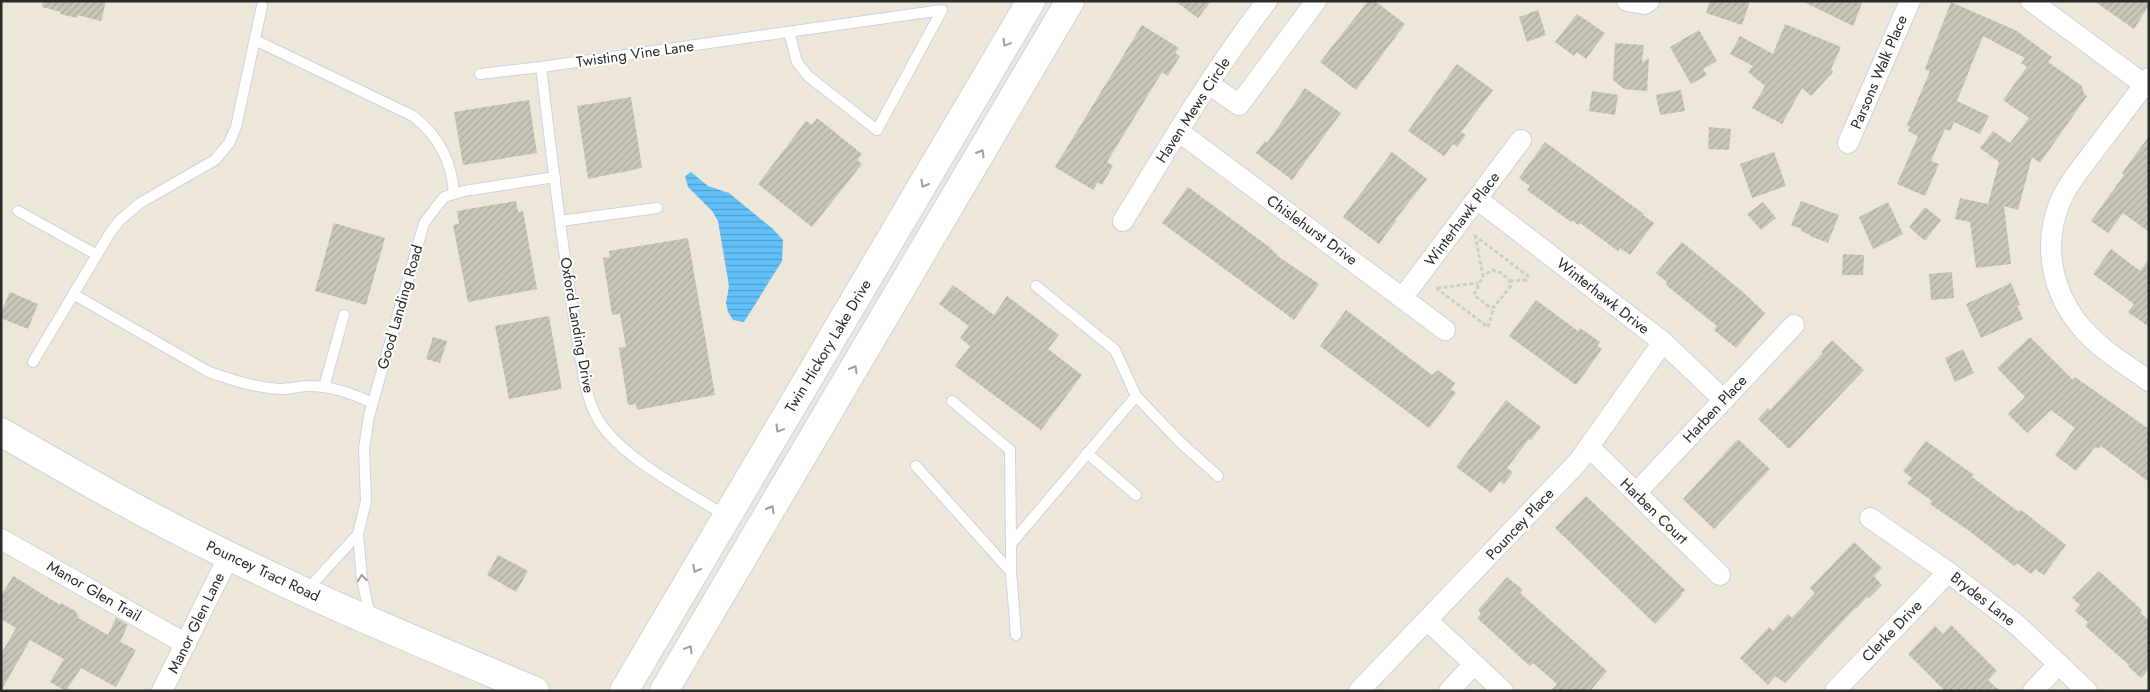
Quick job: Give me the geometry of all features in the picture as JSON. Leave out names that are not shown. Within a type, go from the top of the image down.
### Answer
[{"type":"street","name":"Twin Hickory Lake Drive","points":[[624,691],[1030,1]]},
{"type":"street","points":[[664,691],[1070,1]]},
{"type":"street","name":"Haven Mews Circle","points":[[1124,221],[1208,84],[1267,1]]},
{"type":"street","points":[[1208,84],[1239,105],[1316,1]]},
{"type":"street","points":[[1628,1],[1644,4],[1649,1]]},
{"type":"street","name":"Parsons Walk Place","points":[[1848,143],[1910,1]]},
{"type":"street","points":[[2031,1],[2147,83],[2072,180],[2061,200],[2054,220],[2051,242],[2052,264],[2058,288],[2068,310],[2098,344],[2149,380]]},
{"type":"street","name":"Chislehurst Drive","points":[[1178,131],[1445,330]]},
{"type":"street","name":"Winterhawk Place","points":[[1403,297],[1521,140]]},
{"type":"street","name":"Winterhawk Drive","points":[[1477,199],[1663,342],[1724,400]]},
{"type":"street","name":"Harben Place","points":[[1636,492],[1794,326]]},
{"type":"street","name":"Pouncey Place","points":[[1359,691],[1574,468],[1663,342]]},
{"type":"street","name":"Pouncey Tract Road","points":[[1,432],[77,476],[229,556],[305,592],[535,691]]},
{"type":"street","name":"Harben Court","points":[[1589,447],[1720,575]]},
{"type":"street","name":"Brydes Lane","points":[[1870,518],[1948,572],[2016,624],[2087,691]]},
{"type":"street","name":"Manor Glen Trail","points":[[1,538],[186,644]]},
{"type":"street","name":"Manor Glen Lane","points":[[162,691],[229,556]]},
{"type":"street","name":"Clerke Drive","points":[[1835,691],[1948,572]]},
{"type":"street","points":[[1428,621],[1503,691]]},
{"type":"street","points":[[1449,691],[1474,664]]},
{"type":"street","points":[[2033,691],[2059,664]]},
{"type":"lane","points":[[33,362],[110,233],[129,212],[140,203],[215,160],[223,152],[236,127],[262,6]]},
{"type":"lane","name":"Twisting Vine Lane","points":[[480,74],[942,10],[877,130],[808,76],[797,62],[789,32]]},
{"type":"lane","points":[[255,40],[413,116],[432,133],[446,156],[454,194]]},
{"type":"lane","name":"Oxford Landing Drive","points":[[541,67],[568,281],[586,387],[598,420],[622,447],[649,467],[726,517]]},
{"type":"lane","name":"Good Landing Road","points":[[358,534],[366,501],[364,448],[368,416],[424,223],[444,197],[555,177]]},
{"type":"lane","points":[[560,221],[657,208]]},
{"type":"lane","points":[[18,211],[97,255]]},
{"type":"lane","points":[[1036,286],[1115,350],[1136,396],[1181,443],[1218,476]]},
{"type":"lane","points":[[73,294],[209,372],[263,387],[283,389],[324,387],[341,390],[372,403]]},
{"type":"lane","points":[[324,387],[344,315]]},
{"type":"lane","points":[[1011,544],[1136,396]]},
{"type":"lane","points":[[952,401],[1010,450],[1011,572],[1016,635]]},
{"type":"lane","points":[[1087,453],[1136,495]]},
{"type":"lane","points":[[916,466],[1011,572]]},
{"type":"lane","points":[[305,592],[358,534]]},
{"type":"lane","points":[[358,534],[362,579],[372,621]]},
{"type":"path","points":[[1469,242],[1475,235]]},
{"type":"path","points":[[1475,235],[1483,276]]},
{"type":"path","points":[[1475,235],[1528,276],[1526,280],[1510,282]]},
{"type":"path","points":[[1436,288],[1488,328],[1494,307],[1510,287],[1510,282],[1502,273],[1492,270],[1483,276],[1478,283],[1474,295],[1489,306],[1494,307]]},
{"type":"path","points":[[1432,294],[1442,280]]},
{"type":"path","points":[[1436,288],[1478,283]]},
{"type":"water","points":[[691,172],[708,186],[729,193],[773,229],[783,240],[782,261],[744,322],[733,320],[728,312],[726,303],[729,286],[718,221],[712,211],[688,187],[685,176]]},
{"type":"building","points":[[43,1],[106,1],[101,21],[77,15],[77,18],[60,14],[61,12],[42,7]]},
{"type":"building","points":[[1175,1],[1211,1],[1198,18]]},
{"type":"building","points":[[1368,1],[1375,1],[1405,24],[1356,90],[1320,62]]},
{"type":"building","points":[[1710,1],[1750,1],[1742,25],[1706,13]]},
{"type":"building","points":[[1802,1],[1863,1],[1853,26]]},
{"type":"building","points":[[2094,1],[2149,1],[2149,5],[2134,29]]},
{"type":"building","points":[[1951,2],[2017,31],[2052,57],[2048,62],[2082,86],[2084,94],[2087,96],[2040,163],[2032,157],[2018,210],[2004,206],[2011,264],[1976,268],[1970,222],[1955,219],[1960,198],[1988,204],[1999,162],[1980,148],[1993,131],[2010,143],[2029,118],[2003,100],[2027,67],[2021,63],[2025,58],[1983,36],[1957,101],[1989,116],[1980,134],[1954,122],[1950,131],[1945,129],[1931,161],[1939,164],[1925,196],[1897,184],[1918,136],[1908,131],[1910,127],[1907,125],[1930,71],[1925,69]]},
{"type":"building","points":[[1538,10],[1546,35],[1527,42],[1519,17]]},
{"type":"building","points":[[1577,14],[1605,33],[1586,59],[1577,52],[1574,56],[1555,42]]},
{"type":"building","points":[[1785,24],[1841,47],[1831,69],[1833,72],[1811,96],[1802,88],[1782,124],[1752,108],[1765,86],[1748,72],[1753,66],[1730,54],[1740,36],[1773,54]]},
{"type":"building","points":[[1142,25],[1179,48],[1175,53],[1180,56],[1168,76],[1162,72],[1107,162],[1113,166],[1102,185],[1098,182],[1093,190],[1055,167]]},
{"type":"building","points":[[1699,30],[1717,61],[1703,69],[1707,75],[1691,84],[1670,47]]},
{"type":"building","points":[[1615,43],[1644,45],[1642,63],[1649,58],[1647,91],[1624,89],[1613,80]]},
{"type":"building","points":[[1457,64],[1493,90],[1461,132],[1466,135],[1457,147],[1453,144],[1444,156],[1408,131]]},
{"type":"building","points":[[1305,88],[1341,113],[1292,180],[1256,153],[1265,141],[1267,143]]},
{"type":"building","points":[[1681,90],[1685,111],[1660,115],[1656,95]]},
{"type":"building","points":[[1592,91],[1618,95],[1615,115],[1589,111]]},
{"type":"building","points":[[631,97],[642,168],[588,179],[577,106]]},
{"type":"building","points":[[529,100],[537,153],[463,165],[454,112]]},
{"type":"building","points":[[817,118],[862,154],[857,160],[862,164],[812,227],[758,184],[806,121],[812,125]]},
{"type":"building","points":[[1709,127],[1731,129],[1729,150],[1708,149]]},
{"type":"building","points":[[2149,136],[2149,232],[2123,213],[2108,233],[2091,221]]},
{"type":"building","points":[[1545,142],[1654,223],[1630,255],[1620,248],[1618,251],[1580,223],[1578,225],[1572,220],[1571,222],[1527,190],[1530,186],[1519,178]]},
{"type":"building","points":[[1392,152],[1427,179],[1379,244],[1343,217]]},
{"type":"building","points":[[1774,152],[1786,186],[1752,198],[1740,164]]},
{"type":"building","points":[[1188,187],[1268,246],[1279,257],[1319,284],[1294,320],[1162,223]]},
{"type":"building","points":[[516,201],[518,212],[523,211],[537,289],[468,302],[453,225],[459,224],[457,211]]},
{"type":"building","points":[[1801,201],[1839,215],[1828,243],[1810,236],[1801,231],[1802,229],[1791,225]]},
{"type":"building","points":[[1763,202],[1776,218],[1761,230],[1747,214]]},
{"type":"building","points":[[1888,202],[1903,234],[1873,249],[1859,217]]},
{"type":"building","points":[[1925,207],[1941,220],[1925,241],[1909,227]]},
{"type":"building","points":[[334,223],[385,238],[366,305],[315,291]]},
{"type":"building","points":[[688,238],[715,395],[637,410],[636,404],[628,405],[619,348],[626,347],[620,314],[612,315],[603,258],[610,257],[609,251]]},
{"type":"building","points":[[1682,242],[1743,292],[1765,313],[1736,348],[1714,330],[1717,326],[1666,285],[1667,282],[1656,273]]},
{"type":"building","points":[[2111,249],[2140,271],[2149,259],[2149,327],[2128,312],[2134,304],[2093,274]]},
{"type":"building","points":[[1843,254],[1864,255],[1863,275],[1842,275]]},
{"type":"building","points":[[1952,272],[1954,298],[1931,300],[1929,274]]},
{"type":"building","points":[[2011,283],[2020,305],[2017,306],[2023,319],[1981,338],[1966,304]]},
{"type":"building","points":[[953,285],[994,315],[1007,296],[1059,335],[1048,349],[1082,375],[1041,430],[955,366],[970,346],[960,338],[969,326],[939,304]]},
{"type":"building","points":[[10,292],[38,304],[28,329],[1,318],[1,312]]},
{"type":"building","points":[[1536,300],[1578,331],[1580,328],[1600,342],[1597,346],[1602,349],[1576,385],[1509,336]]},
{"type":"building","points":[[1346,310],[1432,375],[1438,370],[1455,383],[1451,389],[1456,393],[1429,428],[1320,346]]},
{"type":"building","points":[[549,316],[562,389],[509,399],[495,326]]},
{"type":"building","points":[[433,337],[447,341],[440,363],[426,359]]},
{"type":"building","points":[[2030,337],[2073,380],[2075,377],[2149,429],[2149,482],[2101,446],[2099,449],[2095,447],[2076,471],[2055,455],[2075,428],[2051,410],[2027,433],[2008,414],[2025,397],[1997,368]]},
{"type":"building","points":[[1832,340],[1864,370],[1789,449],[1758,419],[1768,408],[1770,410],[1823,353],[1821,352]]},
{"type":"building","points":[[1963,349],[1974,373],[1955,382],[1945,358]]},
{"type":"building","points":[[1506,400],[1541,427],[1531,440],[1529,439],[1507,468],[1513,472],[1504,484],[1500,481],[1491,493],[1456,467]]},
{"type":"building","points":[[1738,439],[1770,469],[1714,529],[1683,499]]},
{"type":"building","points":[[1926,441],[1974,475],[1972,477],[2019,512],[2020,509],[2066,545],[2044,575],[2035,569],[2031,574],[2017,563],[2014,566],[1968,530],[1930,504],[1932,501],[1907,483],[1912,478],[1903,471]]},
{"type":"building","points":[[1586,496],[1685,590],[1655,624],[1555,528]]},
{"type":"building","points":[[1854,542],[1882,568],[1874,576],[1882,585],[1855,608],[1785,683],[1775,676],[1768,685],[1740,658],[1769,627],[1773,631],[1788,614],[1792,618],[1815,593],[1810,588]]},
{"type":"building","points":[[498,555],[528,571],[516,592],[487,575]]},
{"type":"building","points":[[2099,571],[2142,610],[2140,612],[2149,621],[2149,669],[2141,678],[2085,626],[2088,622],[2075,611],[2080,605],[2072,598]]},
{"type":"building","points":[[13,576],[60,605],[61,603],[77,612],[78,618],[108,635],[116,618],[128,625],[120,642],[136,650],[116,687],[81,668],[66,691],[50,682],[64,659],[30,640],[1,691],[1,654],[16,628],[1,619],[1,596]]},
{"type":"building","points":[[1507,577],[1523,590],[1520,593],[1607,671],[1590,691],[1551,691],[1557,684],[1533,663],[1530,666],[1477,618],[1481,614],[1478,610]]},
{"type":"building","points":[[1951,625],[1997,671],[1988,680],[2000,691],[1945,691],[1908,654],[1935,626],[1943,634]]}]
